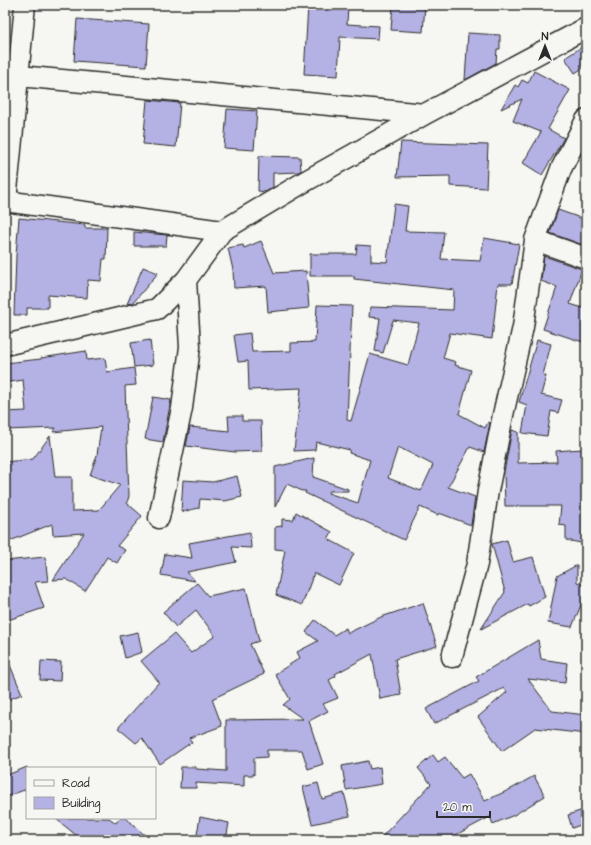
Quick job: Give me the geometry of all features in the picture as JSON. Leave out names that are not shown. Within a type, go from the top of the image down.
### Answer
[{"type":"street","points":[[25,5],[19,76],[5,201],[222,231]]},
{"type":"street","points":[[5,345],[157,309],[186,280],[222,231],[304,182],[425,114],[586,28]]},
{"type":"street","points":[[19,76],[425,114]]},
{"type":"street","points":[[452,657],[477,564],[488,491],[524,327],[535,240],[561,169],[586,120]]},
{"type":"street","points":[[535,240],[586,258]]},
{"type":"street","points":[[159,518],[182,408],[190,347],[186,280]]},
{"type":"building","points":[[308,5],[348,5],[347,24],[379,26],[378,39],[340,37],[338,76],[304,74]]},
{"type":"building","points":[[393,5],[425,5],[423,32],[391,30]]},
{"type":"building","points":[[77,19],[149,24],[146,66],[74,61]]},
{"type":"building","points":[[468,33],[500,35],[500,49],[497,49],[496,63],[465,80]]},
{"type":"building","points":[[586,44],[586,66],[575,73],[565,58]]},
{"type":"building","points":[[534,71],[570,90],[548,129],[564,138],[542,175],[523,163],[541,132],[513,121],[522,99],[501,109],[515,85],[518,87],[522,80],[528,83]]},
{"type":"building","points":[[147,100],[180,103],[176,147],[143,144]]},
{"type":"building","points":[[227,109],[257,111],[254,150],[224,148]]},
{"type":"building","points":[[401,142],[488,145],[486,188],[450,186],[450,176],[397,177]]},
{"type":"building","points":[[259,156],[300,157],[301,171],[273,173],[273,187],[266,192],[258,191]]},
{"type":"building","points":[[394,204],[408,206],[405,231],[444,232],[441,259],[480,261],[484,238],[519,244],[512,284],[498,284],[492,339],[450,333],[443,358],[456,362],[455,365],[471,370],[459,414],[485,428],[488,422],[490,423],[484,452],[470,447],[448,487],[475,497],[471,525],[439,513],[438,515],[420,507],[404,540],[305,493],[306,491],[302,491],[287,484],[275,507],[275,467],[314,458],[313,477],[348,489],[348,491],[329,491],[328,493],[358,503],[370,460],[349,453],[350,450],[316,442],[315,450],[294,451],[301,388],[249,390],[248,361],[238,362],[234,335],[250,333],[252,352],[291,351],[291,343],[315,342],[317,305],[352,306],[347,420],[351,421],[370,354],[408,365],[419,323],[393,320],[383,353],[375,351],[380,318],[369,317],[370,307],[453,310],[454,290],[354,279],[354,276],[310,276],[310,254],[356,254],[357,245],[371,246],[371,261],[387,262]],"holes":[[[398,447],[433,465],[421,491],[388,478]]]},
{"type":"building","points":[[558,210],[586,220],[586,246],[550,233]]},
{"type":"building","points":[[19,218],[85,225],[85,228],[107,228],[106,259],[103,259],[101,281],[88,280],[87,298],[48,295],[48,308],[27,308],[27,315],[14,315]]},
{"type":"building","points":[[134,232],[167,235],[166,246],[134,246]]},
{"type":"building","points":[[261,241],[274,273],[306,271],[309,308],[268,312],[266,286],[234,288],[233,270],[228,248],[243,245],[244,248]]},
{"type":"building","points":[[544,256],[582,269],[570,304],[586,309],[586,343],[543,329],[557,287],[541,281]]},
{"type":"building","points":[[143,267],[158,273],[133,303],[127,304]]},
{"type":"building","points":[[150,340],[153,365],[134,367],[131,343]]},
{"type":"building","points":[[537,340],[551,344],[543,375],[546,376],[541,395],[562,400],[558,413],[551,411],[547,436],[522,433],[527,405],[519,402]]},
{"type":"building","points":[[86,351],[87,360],[105,358],[107,372],[134,368],[136,385],[125,386],[129,496],[127,503],[142,516],[117,546],[125,550],[117,563],[107,557],[85,591],[66,579],[53,580],[84,533],[53,535],[52,524],[5,543],[5,462],[33,459],[50,436],[55,477],[72,477],[72,511],[99,510],[120,485],[90,475],[97,455],[101,427],[53,432],[56,428],[7,430],[6,412],[26,411],[23,380],[5,383],[5,363],[41,359]]},
{"type":"building","points":[[153,397],[171,400],[163,442],[145,439]]},
{"type":"building","points":[[228,416],[242,416],[242,421],[261,421],[262,451],[235,452],[186,446],[190,427],[229,431]]},
{"type":"building","points":[[512,430],[518,432],[518,463],[557,462],[556,451],[582,449],[585,483],[584,514],[586,514],[586,544],[566,540],[566,526],[559,525],[561,506],[505,506],[504,472]]},
{"type":"building","points":[[237,476],[242,497],[225,501],[200,499],[199,508],[181,512],[183,480],[213,482]]},
{"type":"building","points":[[296,512],[332,532],[328,539],[354,553],[339,585],[314,573],[302,605],[276,595],[285,550],[275,549],[275,527],[282,526],[282,519],[293,520]]},
{"type":"building","points":[[250,532],[251,548],[232,547],[236,562],[187,572],[195,581],[161,575],[165,554],[192,558],[189,543]]},
{"type":"building","points":[[507,540],[513,562],[533,557],[545,597],[529,606],[528,604],[481,629],[505,592],[492,544]]},
{"type":"building","points":[[45,557],[48,581],[35,582],[44,608],[5,621],[5,561]]},
{"type":"building","points":[[577,565],[577,582],[586,586],[586,593],[572,627],[548,623],[557,576]]},
{"type":"building","points":[[197,583],[208,596],[246,588],[259,641],[250,644],[264,674],[212,699],[222,726],[189,738],[192,742],[160,764],[142,738],[136,743],[118,728],[159,682],[141,661],[174,634],[191,653],[215,636],[196,610],[176,627],[163,612]]},
{"type":"building","points":[[423,603],[437,646],[395,659],[401,695],[380,699],[372,654],[335,674],[336,676],[329,680],[338,698],[323,704],[328,711],[309,721],[323,764],[308,769],[302,750],[267,750],[267,757],[254,758],[254,775],[244,775],[244,786],[196,783],[196,788],[180,788],[181,767],[196,767],[196,769],[226,771],[226,720],[303,719],[283,705],[290,699],[275,674],[300,658],[297,652],[318,641],[306,632],[315,620],[334,635],[346,628],[348,633],[381,617]]},
{"type":"building","points":[[138,632],[142,652],[125,658],[120,636]]},
{"type":"building","points":[[538,640],[541,659],[567,663],[565,683],[528,679],[552,711],[586,715],[586,734],[535,728],[502,751],[478,717],[507,692],[504,688],[434,724],[426,709],[479,681],[476,677]]},
{"type":"building","points":[[5,653],[22,694],[5,701]]},
{"type":"building","points":[[41,661],[61,662],[60,681],[40,680]]},
{"type":"building","points":[[433,755],[438,762],[445,757],[462,778],[469,774],[485,801],[534,776],[545,796],[514,815],[493,824],[490,817],[446,840],[379,840],[431,784],[418,768]]},
{"type":"building","points":[[368,761],[370,769],[380,767],[382,784],[346,790],[342,766]]},
{"type":"building","points":[[26,767],[26,789],[5,797],[5,776]]},
{"type":"building","points":[[318,783],[322,799],[344,793],[350,816],[312,824],[303,787]]},
{"type":"building","points":[[586,809],[586,823],[572,828],[568,815]]},
{"type":"building","points":[[200,817],[229,823],[226,840],[196,840]]},
{"type":"building","points":[[56,819],[110,819],[116,823],[119,819],[127,819],[150,840],[82,840]]}]
